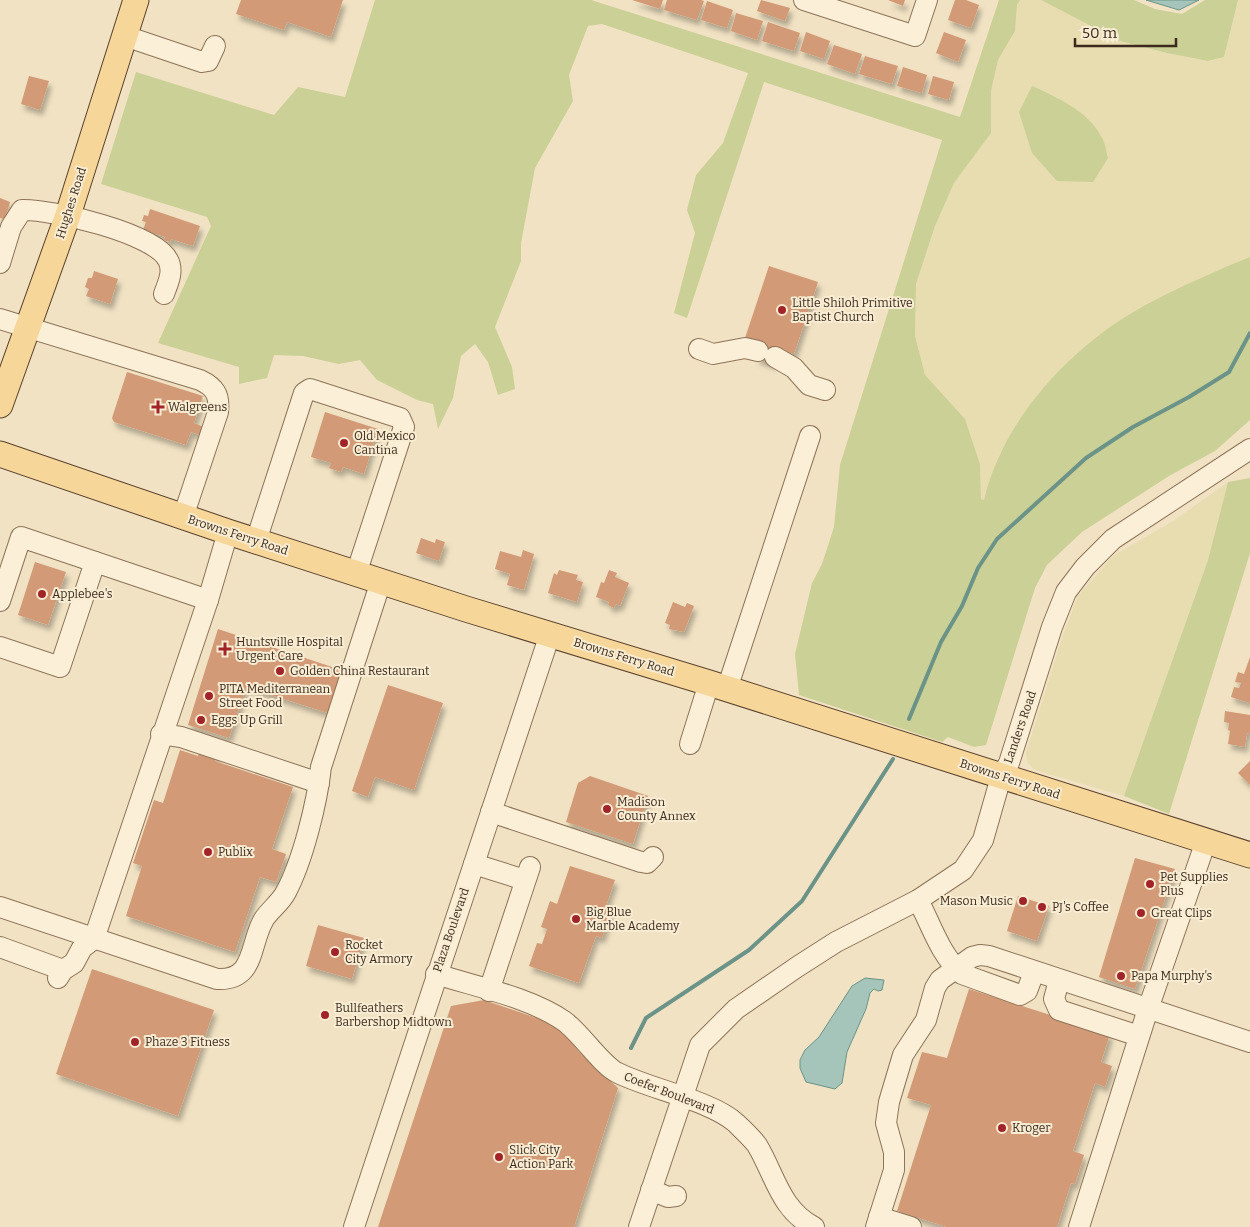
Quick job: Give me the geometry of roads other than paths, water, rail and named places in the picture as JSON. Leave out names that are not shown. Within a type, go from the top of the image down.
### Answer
[{"type":"main road","name":"Hughes Road","points":[[0,405],[68,215],[136,0]]},
{"type":"main road","name":"Browns Ferry Road","points":[[0,454],[356,574],[718,686],[1250,855]]},
{"type":"street","points":[[804,0],[915,36],[926,0]]},
{"type":"street","points":[[125,36],[202,62],[208,61],[215,46]]},
{"type":"street","points":[[0,263],[11,227],[22,210],[38,210],[68,215],[142,239],[156,246],[168,260],[171,276],[164,294]]},
{"type":"street","points":[[0,319],[200,380],[211,386],[217,393],[219,402],[218,412],[192,471],[183,517]]},
{"type":"street","points":[[699,349],[713,354],[745,348],[767,354],[794,368],[809,385],[825,390]]},
{"type":"street","points":[[256,541],[304,393],[310,389],[400,418],[404,427],[356,574]]},
{"type":"street","points":[[690,744],[718,686],[810,436]]},
{"type":"street","name":"Landers Road","points":[[639,1227],[700,1045],[736,1009],[836,942],[918,900],[963,870],[983,840],[1001,777],[1009,764],[1052,627],[1066,592],[1085,567],[1113,539],[1250,449]]},
{"type":"street","points":[[0,947],[61,974],[74,963],[82,948],[94,939],[161,734],[208,600],[228,532]]},
{"type":"street","points":[[0,601],[21,537],[208,600]]},
{"type":"street","points":[[0,647],[60,667],[95,562]]},
{"type":"street","points":[[0,907],[217,979],[228,980],[241,973],[247,966],[264,920],[285,894],[293,875],[319,793],[321,767],[381,581]]},
{"type":"street","name":"Plaza Boulevard","points":[[354,1227],[436,974],[550,634]]},
{"type":"street","points":[[161,734],[181,737],[320,783]]},
{"type":"street","points":[[491,812],[647,864],[653,857]]},
{"type":"street","points":[[1079,1227],[1148,1008],[1206,841]]},
{"type":"street","points":[[474,864],[527,874],[489,991]]},
{"type":"street","points":[[918,900],[954,968],[972,979],[1020,995],[1028,991],[1034,972]]},
{"type":"street","points":[[910,1227],[877,1222],[894,1170],[894,1152],[886,1123],[889,1102],[903,1055],[926,1020],[935,988],[940,980],[954,968],[980,955],[1250,1042]]},
{"type":"street","name":"Coefer Boulevard","points":[[436,974],[544,1008],[582,1036],[615,1072],[721,1112],[744,1131],[756,1145],[782,1197],[794,1212],[814,1227]]},
{"type":"street","points":[[1059,980],[1054,1000],[1059,1010],[1139,1036]]},
{"type":"street","points":[[651,1190],[668,1197],[676,1196]]},
{"type":"water","points":[[1146,0],[1199,0],[1179,10]]},
{"type":"water","points":[[865,978],[884,980],[882,990],[874,989],[870,993],[866,1009],[847,1052],[842,1083],[835,1089],[806,1082],[800,1068],[800,1060],[805,1050],[819,1037],[852,986]]},
{"type":"waterway","points":[[909,719],[941,642],[962,606],[978,568],[997,539],[1086,458],[1133,427],[1189,397],[1229,372],[1250,333]]},
{"type":"waterway","points":[[631,1048],[646,1018],[749,950],[802,901],[893,759]]},
{"type":"place","name":"Little Shiloh Primitive Baptist Church","points":[[782,310]]},
{"type":"place","name":"Walgreens","points":[[158,407]]},
{"type":"place","name":"Old Mexico Cantina","points":[[344,443]]},
{"type":"place","name":"Applebee's","points":[[42,594]]},
{"type":"place","name":"Huntsville Hospital Urgent Care","points":[[225,649]]},
{"type":"place","name":"Golden China Restaurant","points":[[280,671]]},
{"type":"place","name":"PITA Mediterranean Street Food","points":[[209,696]]},
{"type":"place","name":"Eggs Up Grill","points":[[201,720]]},
{"type":"place","name":"Madison County Annex","points":[[607,809]]},
{"type":"place","name":"Publix","points":[[208,852]]},
{"type":"place","name":"Pet Supplies Plus","points":[[1150,884]]},
{"type":"place","name":"Mason Music","points":[[1023,901]]},
{"type":"place","name":"PJ's Coffee","points":[[1042,907]]},
{"type":"place","name":"Great Clips","points":[[1141,913]]},
{"type":"place","name":"Big Blue Marble Academy","points":[[576,919]]},
{"type":"place","name":"Rocket City Armory","points":[[335,952]]},
{"type":"place","name":"Papa Murphy's","points":[[1121,976]]},
{"type":"place","name":"Bullfeathers Barbershop Midtown","points":[[325,1015]]},
{"type":"place","name":"Phaze 3 Fitness","points":[[135,1042]]},
{"type":"place","name":"Kroger","points":[[1002,1128]]},
{"type":"place","name":"Slick City Action Park","points":[[499,1157]]}]
